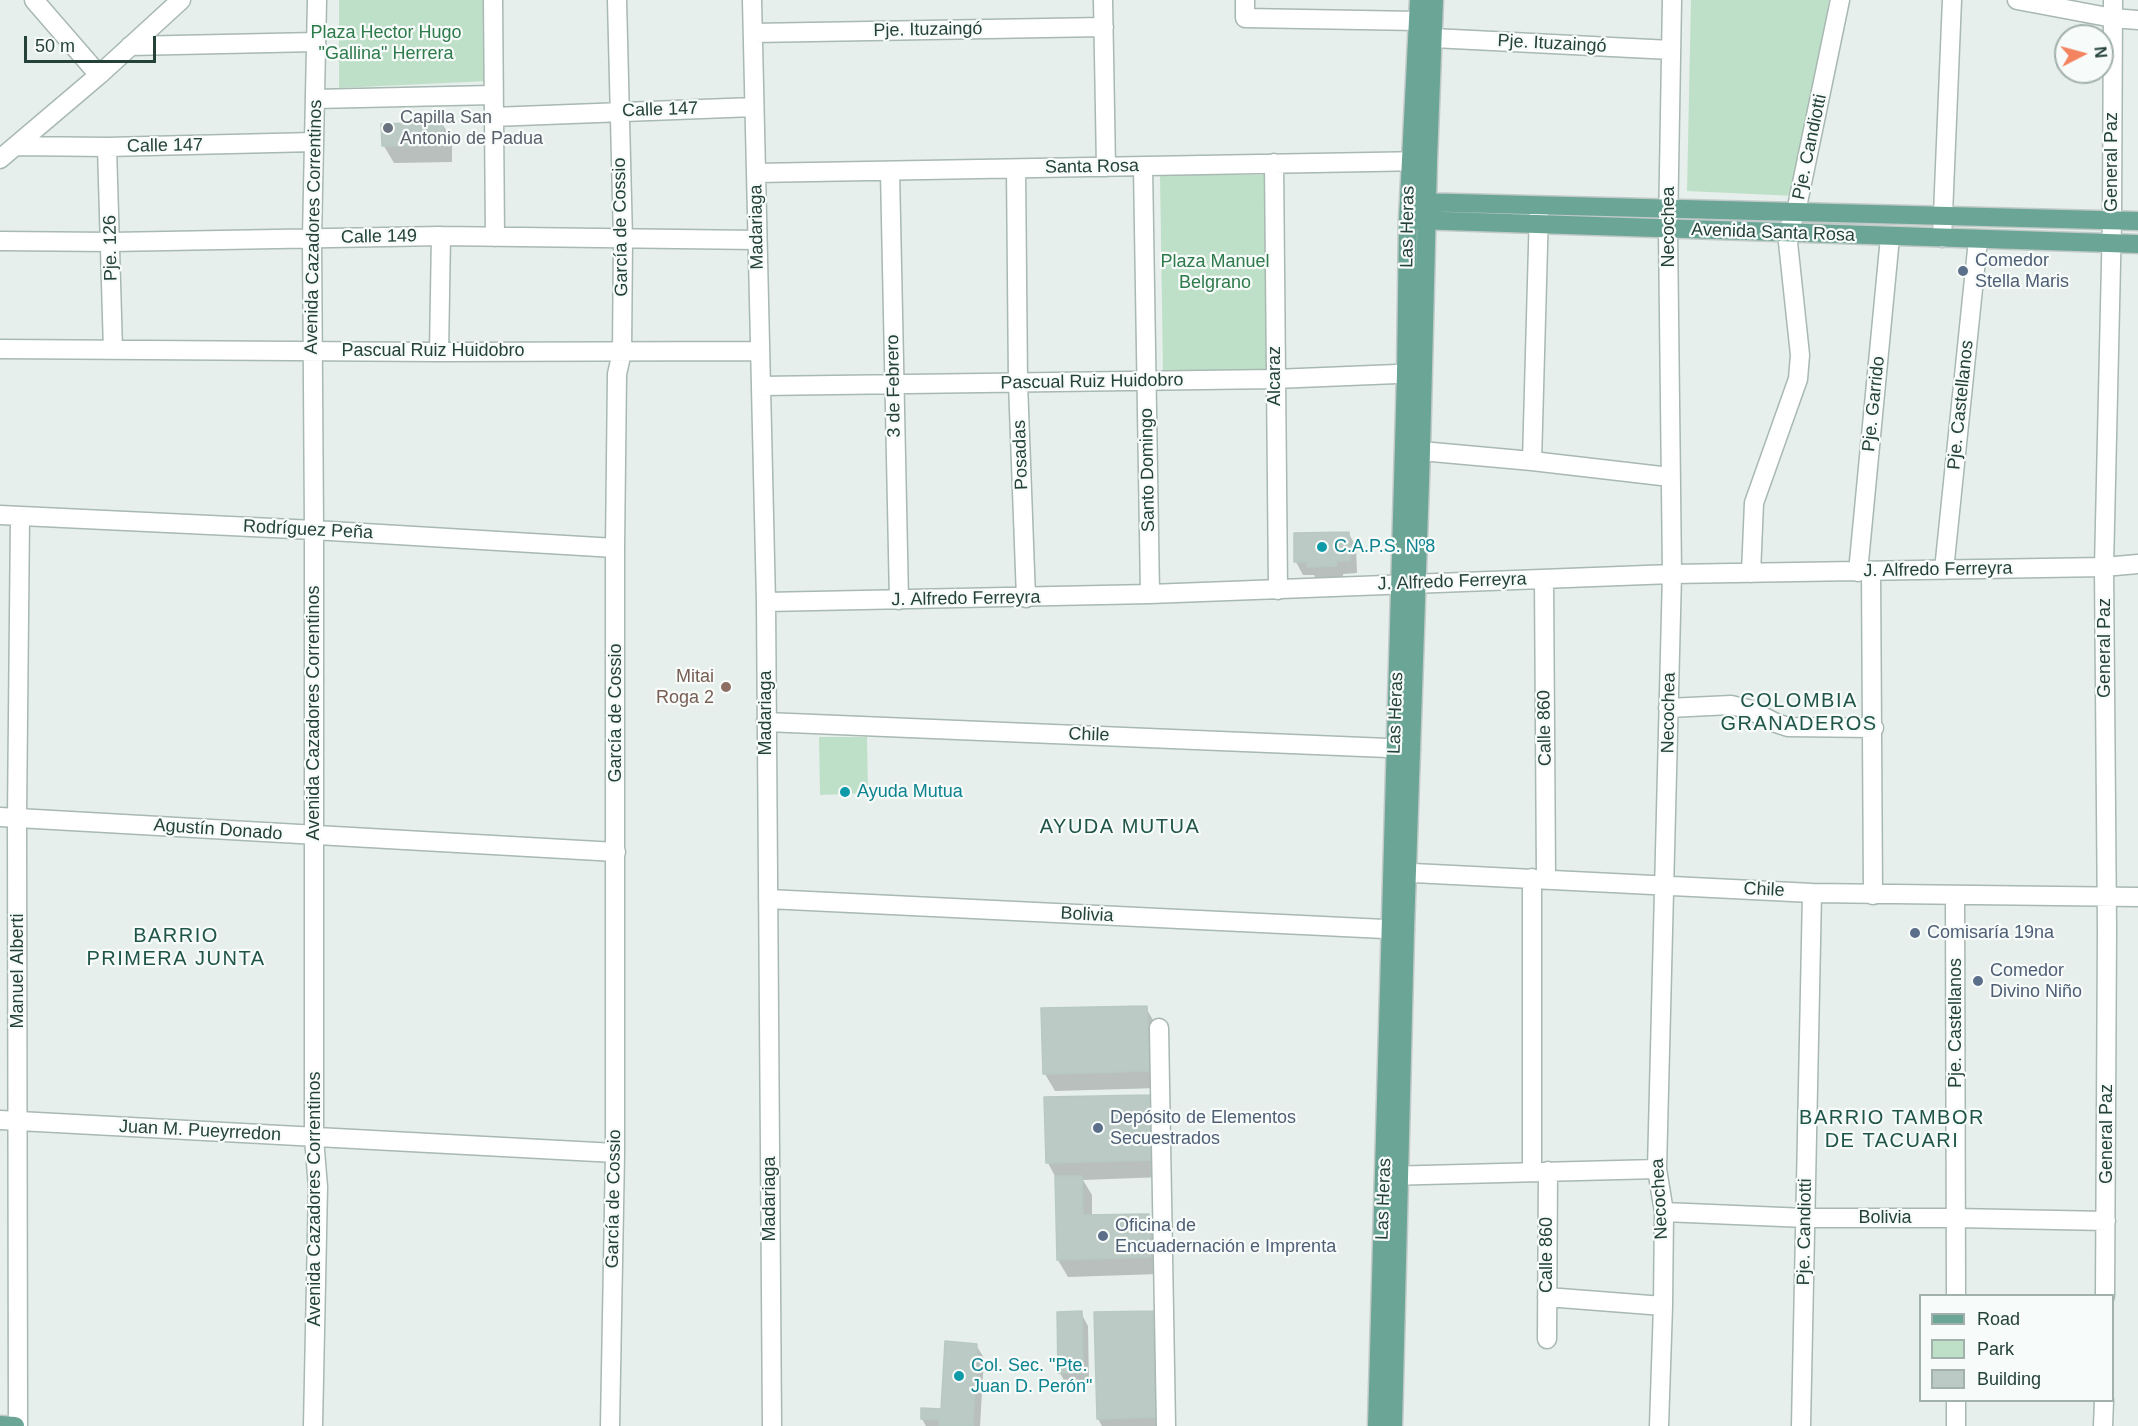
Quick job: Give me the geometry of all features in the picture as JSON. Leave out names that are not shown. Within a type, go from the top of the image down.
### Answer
[{"type":"main road","name":"Las Heras","points":[[1393,1426],[1392,1175],[1419,161],[1419,0]]},
{"type":"main road","name":"Las Heras","points":[[1419,161],[1433,38],[1434,0]]},
{"type":"main road","name":"Avenida Santa Rosa","points":[[1417,211],[1539,205],[2138,221]]},
{"type":"main road","name":"Avenida Santa Rosa","points":[[1417,211],[1539,224],[2138,244]]},
{"type":"main road","name":"Las Heras","points":[[1408,583],[1421,451],[1414,373]]},
{"type":"main road","name":"Las Heras","points":[[1377,1426],[1392,1175]]},
{"type":"main road","points":[[0,1425],[16,1426]]},
{"type":"street","points":[[34,0],[99,75]]},
{"type":"street","points":[[0,159],[99,75],[180,0]]},
{"type":"street","name":"Avenida Cazadores Correntinos","points":[[314,1426],[318,1187],[314,1138],[315,530],[312,238],[317,0]]},
{"type":"street","points":[[493,0],[495,237]]},
{"type":"street","name":"García de Cossio","points":[[610,1426],[615,1153],[615,548],[617,374],[622,352],[623,239],[617,0]]},
{"type":"street","name":"Madariaga","points":[[752,0],[766,602],[772,1426]]},
{"type":"street","points":[[1103,0],[1106,167]]},
{"type":"street","name":"Necochea","points":[[1659,1426],[1664,1212],[1657,1169],[1672,574],[1668,229],[1672,0]]},
{"type":"street","name":"Pje. Candiotti","points":[[1751,573],[1755,503],[1798,379],[1800,355],[1787,233],[1796,212],[1840,0]]},
{"type":"street","points":[[1942,238],[1952,0]]},
{"type":"street","points":[[2017,0],[2113,9],[2138,20]]},
{"type":"street","points":[[1245,9],[1418,21]]},
{"type":"street","name":"General Paz","points":[[2105,1294],[2107,896],[2104,567],[2112,220],[2113,9]]},
{"type":"street","name":"Pje. Ituzaingó","points":[[753,33],[1104,27]]},
{"type":"street","name":"Pje. Ituzaingó","points":[[1433,38],[1671,50]]},
{"type":"street","points":[[130,46],[316,42]]},
{"type":"street","points":[[315,99],[493,95]]},
{"type":"street","name":"Calle 147","points":[[493,117],[754,107]]},
{"type":"street","name":"Calle 147","points":[[16,146],[107,147],[314,142]]},
{"type":"street","name":"Pje. 126","points":[[107,147],[113,350]]},
{"type":"street","name":"Santa Rosa","points":[[756,173],[1419,161]]},
{"type":"street","name":"Alcaraz","points":[[1274,163],[1278,590]]},
{"type":"street","name":"Santo Domingo","points":[[1143,167],[1150,594]]},
{"type":"street","name":"Posadas","points":[[1016,169],[1018,383],[1026,598]]},
{"type":"street","name":"3 de Febrero","points":[[890,172],[899,600]]},
{"type":"street","points":[[1532,461],[1539,205]]},
{"type":"street","points":[[438,352],[441,237]]},
{"type":"street","name":"Calle 149","points":[[0,241],[111,242],[441,237],[757,240]]},
{"type":"street","name":"Pje. Garrido","points":[[1873,895],[1874,728],[1864,572],[1890,237]]},
{"type":"street","name":"Pje. Castellanos","points":[[1944,570],[1978,240]]},
{"type":"street","name":"Pascual Ruiz Huidobro","points":[[0,349],[438,352],[759,351]]},
{"type":"street","name":"Pascual Ruiz Huidobro","points":[[761,386],[1275,379],[1414,373]]},
{"type":"street","points":[[1421,451],[1671,477]]},
{"type":"street","name":"Rodríguez Peña","points":[[0,515],[315,530],[615,548]]},
{"type":"street","name":"Manuel Alberti","points":[[16,1426],[9,1121],[9,817],[20,516]]},
{"type":"street","name":"J. Alfredo Ferreyra","points":[[766,602],[1026,598],[1672,574],[2104,567],[2138,564]]},
{"type":"street","name":"Calle 860","points":[[1544,579],[1539,878],[1540,1172],[1547,1339]]},
{"type":"street","points":[[1668,708],[1731,705],[1748,709],[1788,727],[1874,728]]},
{"type":"street","name":"Chile","points":[[766,722],[1403,748]]},
{"type":"street","name":"Agustín Donado","points":[[9,817],[616,852]]},
{"type":"street","name":"Chile","points":[[1400,872],[1812,893],[2138,897]]},
{"type":"street","name":"Pje. Candiotti","points":[[1801,1426],[1812,893]]},
{"type":"street","name":"Pje. Castellanos","points":[[1955,895],[1956,1294]]},
{"type":"street","name":"Bolivia","points":[[768,899],[1397,930]]},
{"type":"street","points":[[1159,1028],[1166,1426]]},
{"type":"street","name":"Juan M. Pueyrredon","points":[[9,1121],[615,1153]]},
{"type":"street","points":[[1392,1175],[1657,1169]]},
{"type":"street","name":"Bolivia","points":[[1664,1212],[1806,1218],[2106,1221]]},
{"type":"street","points":[[1547,1297],[1663,1306]]},
{"type":"street","points":[[1956,1402],[1956,1426]]},
{"type":"street","points":[[2103,1426],[2104,1402]]},
{"type":"green space","name":"Plaza Hector Hugo \"Gallina\" Herrera","points":[[339,0],[486,0],[488,81],[339,88]]},
{"type":"green space","points":[[1691,0],[1829,0],[1795,196],[1687,191]]},
{"type":"green space","name":"Plaza Manuel Belgrano","points":[[1160,175],[1268,175],[1269,373],[1163,371]]},
{"type":"green space","points":[[819,737],[867,737],[868,793],[820,795]]},
{"type":"building","name":"Capilla San Antonio de Padua","points":[[443,122],[443,145],[382,146],[381,124]]},
{"type":"building","name":"C.A.P.S. Nº8","points":[[1349,532],[1350,561],[1336,561],[1337,566],[1307,567],[1307,562],[1294,562],[1294,533]]},
{"type":"building","name":"Depósito de Elementos Secuestrados","points":[[1147,1006],[1150,1071],[1043,1074],[1041,1008]]},
{"type":"building","name":"Depósito de Elementos Secuestrados","points":[[1150,1095],[1153,1160],[1046,1163],[1044,1097]]},
{"type":"building","name":"Oficina de Encuadernación e Imprenta","points":[[1055,1176],[1082,1176],[1083,1215],[1149,1214],[1150,1257],[1057,1260]]},
{"type":"building","points":[[1082,1311],[1083,1373],[1058,1373],[1057,1312]]},
{"type":"building","points":[[1153,1311],[1156,1417],[1097,1419],[1094,1312]]},
{"type":"building","name":"Col. Sec. \"Pte. Juan D. Perón\"","points":[[945,1341],[977,1344],[973,1426],[939,1426],[940,1420],[921,1419],[921,1408],[941,1409]]},
{"type":"place","name":"Capilla San Antonio de Padua","points":[[388,128]]},
{"type":"place","name":"Comedor Stella Maris","points":[[1963,271]]},
{"type":"place","name":"C.A.P.S. Nº8","points":[[1322,547]]},
{"type":"place","name":"Mitai Roga 2","points":[[726,687]]},
{"type":"place","name":"Ayuda Mutua","points":[[845,792]]},
{"type":"place","name":"Comisaría 19na","points":[[1915,933]]},
{"type":"place","name":"Comedor Divino Niño","points":[[1978,981]]},
{"type":"place","name":"Depósito de Elementos Secuestrados","points":[[1098,1128]]},
{"type":"place","name":"Oficina de Encuadernación e Imprenta","points":[[1103,1236]]},
{"type":"place","name":"Col. Sec. \"Pte. Juan D. Perón\"","points":[[959,1376]]},
{"type":"district","name":"COLOMBIA GRANADEROS","points":[[1799,712]]},
{"type":"district","name":"AYUDA MUTUA","points":[[1120,827]]},
{"type":"district","name":"BARRIO PRIMERA JUNTA","points":[[176,948]]},
{"type":"district","name":"BARRIO TAMBOR DE TACUARI","points":[[1892,1130]]}]
